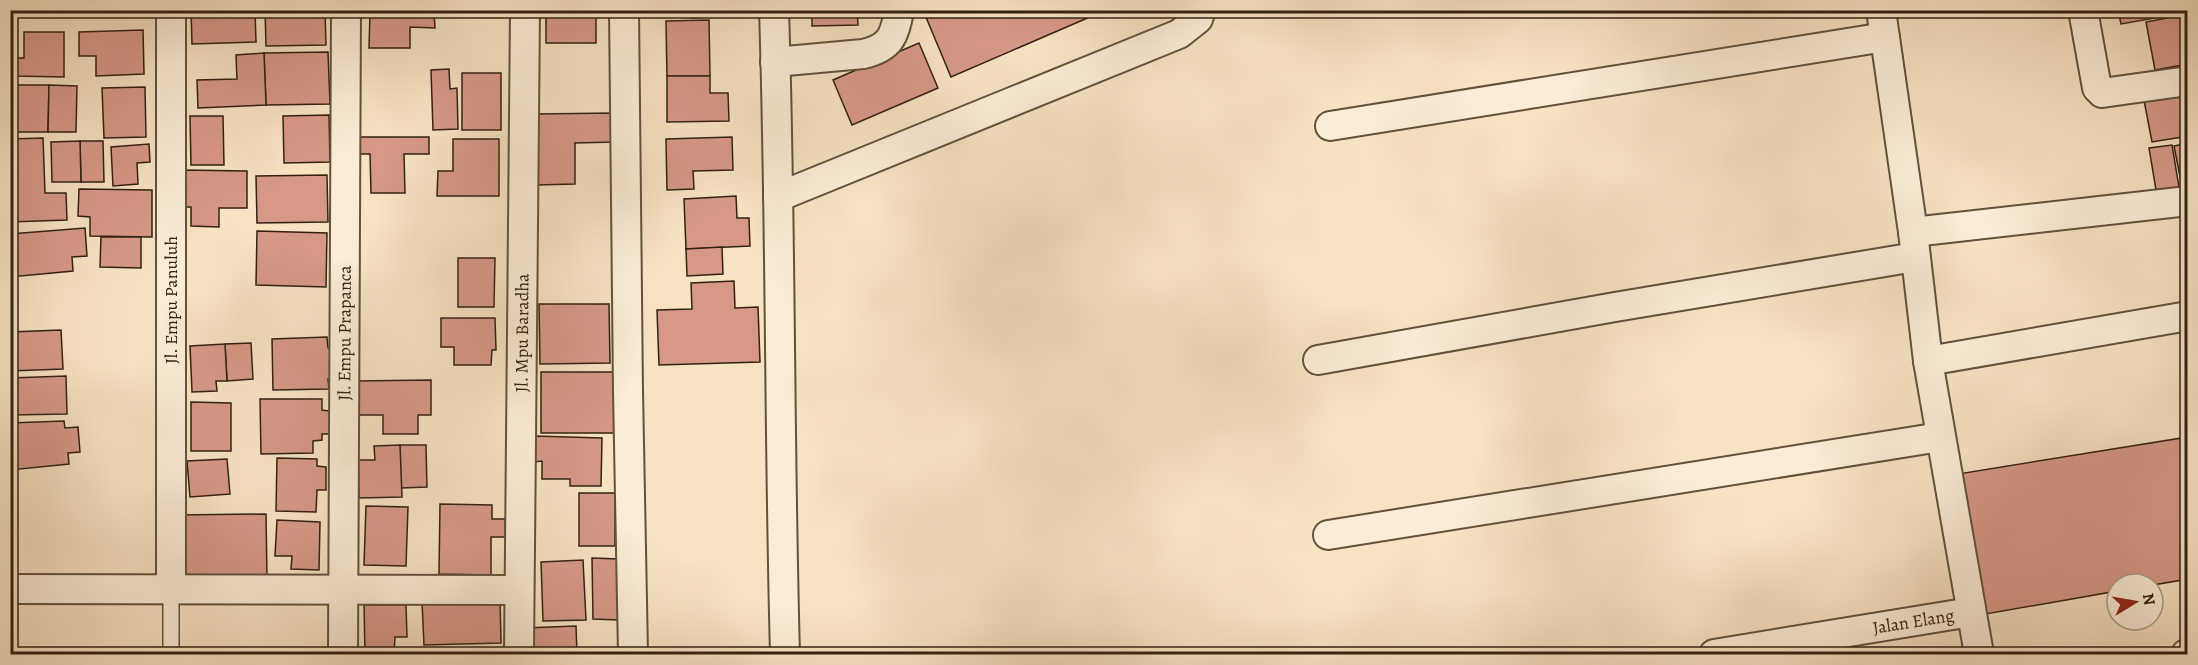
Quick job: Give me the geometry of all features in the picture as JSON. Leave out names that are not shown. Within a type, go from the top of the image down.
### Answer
[{"type":"street","name":"Jl. Empu Panuluh","points":[[171,10],[171,590]]},
{"type":"street","name":"Jl. Empu Prapanca","points":[[343,654],[346,10]]},
{"type":"street","name":"Jl. Mpu Baradha","points":[[519,654],[525,10]]},
{"type":"street","points":[[624,10],[633,654]]},
{"type":"street","points":[[774,10],[785,654]]},
{"type":"street","points":[[776,62],[878,51],[890,42],[897,25],[899,10]]},
{"type":"street","points":[[778,197],[1179,34],[1198,19],[1202,10]]},
{"type":"street","points":[[2083,10],[2097,87],[2102,93],[2187,81]]},
{"type":"street","points":[[1330,126],[1883,24],[1928,361],[1979,654]]},
{"type":"street","points":[[1318,360],[1615,307],[1914,244],[2187,201]]},
{"type":"street","points":[[1928,361],[2187,316]]},
{"type":"street","points":[[1328,535],[1940,437]]},
{"type":"street","points":[[10,589],[519,590]]},
{"type":"street","name":"Jalan Elang","points":[[1714,654],[1971,612]]},
{"type":"lane","points":[[171,590],[171,654]]},
{"type":"building","points":[[191,10],[255,10],[256,42],[192,44]]},
{"type":"building","points":[[265,10],[325,10],[326,45],[266,46]]},
{"type":"building","points":[[546,10],[596,10],[596,43],[546,43]]},
{"type":"building","points":[[691,10],[730,10],[731,16],[691,18]]},
{"type":"building","points":[[812,10],[857,10],[858,25],[812,26]]},
{"type":"building","points":[[923,10],[1106,10],[951,77]]},
{"type":"building","points":[[2118,10],[2183,10],[2184,13],[2121,24]]},
{"type":"building","points":[[370,12],[434,13],[435,28],[410,27],[410,48],[369,48]]},
{"type":"building","points":[[2188,14],[2188,64],[2155,70],[2146,22]]},
{"type":"building","points":[[709,20],[710,76],[667,76],[666,21]]},
{"type":"building","points":[[143,30],[144,74],[96,76],[96,56],[79,56],[79,32]]},
{"type":"building","points":[[24,32],[64,32],[64,77],[14,76],[14,58],[24,58]]},
{"type":"building","points":[[919,43],[938,88],[852,125],[833,80]]},
{"type":"building","points":[[328,52],[330,104],[266,105],[264,53]]},
{"type":"building","points":[[264,53],[266,105],[198,108],[197,80],[237,79],[236,55]]},
{"type":"building","points":[[449,69],[450,89],[457,88],[458,129],[433,130],[431,70]]},
{"type":"building","points":[[462,73],[501,73],[501,130],[462,130]]},
{"type":"building","points":[[667,76],[710,76],[710,93],[728,93],[729,121],[667,122]]},
{"type":"building","points":[[12,85],[49,85],[48,132],[12,132]]},
{"type":"building","points":[[49,85],[77,86],[76,132],[48,132]]},
{"type":"building","points":[[145,87],[146,137],[104,138],[102,88]]},
{"type":"building","points":[[2188,87],[2188,136],[2152,142],[2143,95]]},
{"type":"building","points":[[615,113],[615,142],[575,143],[575,184],[537,185],[535,114]]},
{"type":"building","points":[[329,115],[330,162],[284,163],[283,116]]},
{"type":"building","points":[[190,116],[223,116],[224,165],[191,165]]},
{"type":"building","points":[[355,137],[429,137],[429,154],[404,154],[405,193],[371,193],[370,154],[355,154]]},
{"type":"building","points":[[732,137],[733,170],[693,171],[694,189],[667,190],[666,139]]},
{"type":"building","points":[[43,138],[45,193],[66,193],[67,220],[10,222],[10,139]]},
{"type":"building","points":[[453,139],[499,139],[499,196],[437,196],[438,171],[453,171]]},
{"type":"building","points":[[80,141],[103,141],[104,182],[81,182]]},
{"type":"building","points":[[80,141],[81,182],[52,182],[51,142]]},
{"type":"building","points":[[2188,143],[2188,191],[2183,192],[2174,146]]},
{"type":"building","points":[[149,144],[150,162],[137,163],[138,184],[113,186],[111,147]]},
{"type":"building","points":[[2172,145],[2180,193],[2157,196],[2149,148]]},
{"type":"building","points":[[182,170],[247,171],[247,208],[219,208],[219,227],[191,226],[191,207],[182,207]]},
{"type":"building","points":[[327,175],[328,222],[257,223],[256,176]]},
{"type":"building","points":[[79,189],[152,190],[152,237],[90,236],[90,217],[78,216]]},
{"type":"building","points":[[736,196],[737,218],[749,218],[750,246],[686,249],[684,199]]},
{"type":"building","points":[[85,228],[87,256],[72,257],[73,271],[10,277],[10,234]]},
{"type":"building","points":[[257,231],[327,233],[326,287],[256,285]]},
{"type":"building","points":[[101,237],[141,237],[141,268],[100,267]]},
{"type":"building","points":[[722,247],[723,274],[687,276],[686,249]]},
{"type":"building","points":[[458,258],[495,258],[494,307],[458,307]]},
{"type":"building","points":[[734,281],[735,308],[758,307],[760,362],[659,365],[657,310],[692,309],[691,283]]},
{"type":"building","points":[[539,304],[609,304],[610,363],[540,364]]},
{"type":"building","points":[[441,318],[495,318],[496,350],[492,350],[491,365],[454,365],[454,347],[441,347]]},
{"type":"building","points":[[61,330],[63,369],[10,371],[10,332]]},
{"type":"building","points":[[327,337],[328,348],[336,348],[337,379],[328,379],[329,389],[273,390],[272,339]]},
{"type":"building","points":[[251,343],[253,379],[227,381],[225,344]]},
{"type":"building","points":[[225,344],[227,381],[216,381],[217,391],[192,392],[190,346]]},
{"type":"building","points":[[541,372],[615,372],[614,433],[541,433]]},
{"type":"building","points":[[66,376],[67,414],[10,415],[10,378]]},
{"type":"building","points":[[431,380],[431,415],[418,415],[418,434],[383,434],[383,415],[356,415],[355,381]]},
{"type":"building","points":[[260,399],[322,399],[322,410],[329,411],[330,434],[322,434],[322,440],[313,441],[313,453],[261,454]]},
{"type":"building","points":[[191,402],[231,403],[231,451],[191,451]]},
{"type":"building","points":[[64,421],[65,428],[78,427],[80,452],[68,453],[69,464],[10,470],[10,423]]},
{"type":"building","points":[[534,436],[602,438],[601,486],[570,486],[570,479],[542,479],[542,461],[534,462]]},
{"type":"building","points":[[2188,437],[2188,579],[2165,583],[2165,572],[2105,572],[2105,593],[1980,615],[1958,474]]},
{"type":"building","points":[[400,445],[426,445],[427,487],[401,488]]},
{"type":"building","points":[[400,445],[402,497],[359,498],[358,460],[375,460],[374,446]]},
{"type":"building","points":[[277,458],[317,459],[317,466],[326,467],[326,490],[317,490],[316,512],[276,511]]},
{"type":"building","points":[[227,459],[230,494],[190,497],[187,461]]},
{"type":"building","points":[[579,493],[615,493],[615,546],[579,546]]},
{"type":"building","points":[[440,504],[492,505],[492,519],[505,519],[505,537],[491,537],[491,575],[439,574]]},
{"type":"building","points":[[366,506],[408,507],[406,566],[364,565]]},
{"type":"building","points":[[266,514],[267,578],[178,579],[177,515]]},
{"type":"building","points":[[277,520],[320,522],[319,570],[291,569],[292,556],[275,556]]},
{"type":"building","points":[[592,558],[618,559],[618,620],[593,619]]},
{"type":"building","points":[[583,560],[586,620],[543,621],[541,562]]},
{"type":"building","points":[[500,600],[501,643],[424,645],[422,602]]},
{"type":"building","points":[[364,605],[406,605],[407,637],[395,637],[394,654],[365,654]]},
{"type":"building","points":[[576,626],[577,654],[525,654],[524,628]]},
{"type":"building","points":[[499,648],[500,654],[442,654],[442,650]]}]
